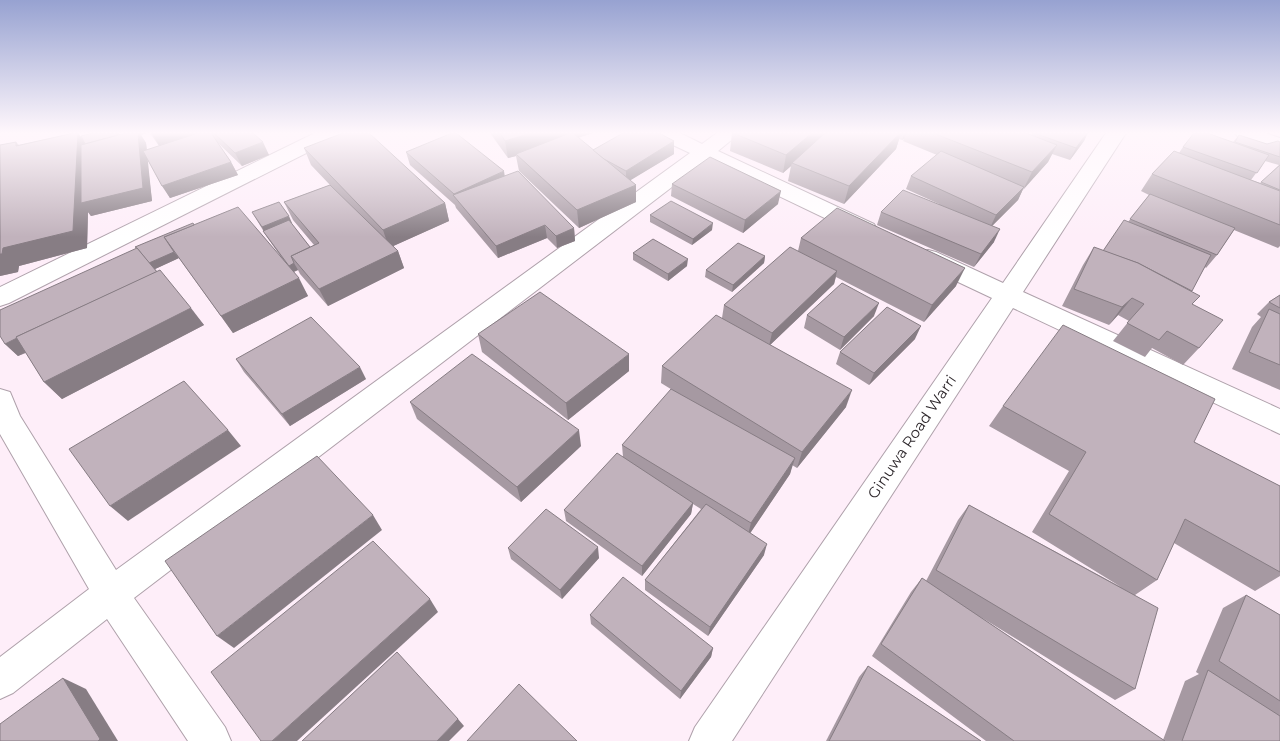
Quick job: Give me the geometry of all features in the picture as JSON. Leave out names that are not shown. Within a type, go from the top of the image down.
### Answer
[{"type":"street","points":[[0,296],[261,168]]},
{"type":"street","points":[[0,680],[112,594],[686,168]]},
{"type":"street","points":[[733,168],[882,236]]},
{"type":"street","name":"Ginuwa Road Warri","points":[[709,741],[1093,168]]},
{"type":"street","points":[[909,249],[1280,422]]},
{"type":"street","points":[[0,400],[7,420],[112,594],[211,741]]},
{"type":"building","points":[[0,168],[76,168],[73,231],[3,248],[2,254],[0,254]]},
{"type":"building","points":[[81,168],[141,168],[143,188],[81,203]]},
{"type":"building","points":[[152,168],[215,168],[162,186]]},
{"type":"building","points":[[323,168],[407,168],[445,203],[383,230]]},
{"type":"building","points":[[424,168],[500,168],[504,171],[454,194]]},
{"type":"building","points":[[531,168],[615,168],[636,185],[577,210]]},
{"type":"building","points":[[620,168],[631,168],[626,171]]},
{"type":"building","points":[[695,168],[732,168],[781,191],[745,220],[672,184]]},
{"type":"building","points":[[803,168],[867,168],[849,186]]},
{"type":"building","points":[[921,168],[979,168],[1024,187],[996,215],[911,176]]},
{"type":"building","points":[[1021,168],[1036,168],[1032,172]]},
{"type":"building","points":[[1158,168],[1218,168],[1280,191],[1280,225],[1152,174]]},
{"type":"building","points":[[1242,168],[1261,168],[1257,173]]},
{"type":"building","points":[[1277,168],[1280,168],[1280,190],[1261,182]]},
{"type":"building","points":[[518,171],[574,228],[556,236],[545,225],[496,246],[453,195]]},
{"type":"building","points":[[330,185],[398,251],[319,289],[291,256],[319,243],[284,202]]},
{"type":"building","points":[[903,190],[1000,229],[981,254],[881,212]]},
{"type":"building","points":[[1150,194],[1235,228],[1217,255],[1130,219]]},
{"type":"building","points":[[671,201],[713,223],[693,239],[650,215]]},
{"type":"building","points":[[279,202],[289,216],[262,227],[252,212]]},
{"type":"building","points":[[238,207],[299,278],[221,316],[164,237]]},
{"type":"building","points":[[837,208],[965,268],[932,305],[801,238]]},
{"type":"building","points":[[289,220],[310,247],[291,256],[294,263],[289,266],[263,231]]},
{"type":"building","points":[[1124,220],[1211,255],[1192,291],[1138,263],[1103,251]]},
{"type":"building","points":[[193,223],[194,225],[164,237],[174,252],[149,263],[135,247]]},
{"type":"building","points":[[653,239],[688,259],[668,274],[633,253]]},
{"type":"building","points":[[738,243],[765,256],[733,285],[706,270]]},
{"type":"building","points":[[790,247],[837,271],[772,333],[724,305]]},
{"type":"building","points":[[1094,247],[1138,263],[1200,296],[1192,304],[1223,320],[1199,348],[1167,331],[1159,340],[1127,323],[1144,304],[1132,298],[1122,307],[1074,289]]},
{"type":"building","points":[[137,248],[157,272],[16,337],[5,344],[0,336],[0,310]]},
{"type":"building","points":[[160,270],[191,308],[44,382],[16,337]]},
{"type":"building","points":[[842,283],[879,303],[844,337],[807,315]]},
{"type":"building","points":[[540,292],[629,354],[566,403],[478,334]]},
{"type":"building","points":[[1280,295],[1280,308],[1269,302]]},
{"type":"building","points":[[887,307],[921,326],[874,373],[840,352]]},
{"type":"building","points":[[1269,309],[1280,314],[1280,365],[1249,352]]},
{"type":"building","points":[[716,315],[852,390],[802,452],[662,366]]},
{"type":"building","points":[[311,317],[360,367],[282,414],[236,359]]},
{"type":"building","points":[[1063,325],[1215,399],[1194,442],[1280,486],[1280,572],[1185,519],[1157,580],[1049,514],[1086,452],[1003,406]]},
{"type":"building","points":[[472,354],[579,430],[517,487],[410,402]]},
{"type":"building","points":[[184,381],[228,430],[110,506],[69,449]]},
{"type":"building","points":[[671,389],[795,458],[751,523],[622,445]]},
{"type":"building","points":[[617,453],[693,503],[642,566],[564,510]]},
{"type":"building","points":[[317,456],[373,515],[217,636],[165,561]]},
{"type":"building","points":[[706,504],[767,544],[710,627],[645,580]]},
{"type":"building","points":[[969,505],[1158,608],[1135,689],[936,570]]},
{"type":"building","points":[[546,509],[598,547],[560,590],[508,548]]},
{"type":"building","points":[[373,541],[430,599],[272,741],[261,741],[211,672]]},
{"type":"building","points":[[623,577],[713,648],[681,691],[590,615]]},
{"type":"building","points":[[922,578],[1165,741],[1014,741],[881,644]]},
{"type":"building","points":[[1246,595],[1280,615],[1280,701],[1219,661]]},
{"type":"building","points":[[397,652],[458,719],[437,741],[302,741]]},
{"type":"building","points":[[868,666],[981,741],[829,741]]},
{"type":"building","points":[[1208,670],[1280,716],[1280,741],[1182,741]]},
{"type":"building","points":[[63,678],[100,739],[98,741],[0,741],[0,724]]},
{"type":"building","points":[[519,684],[577,741],[467,741]]}]
